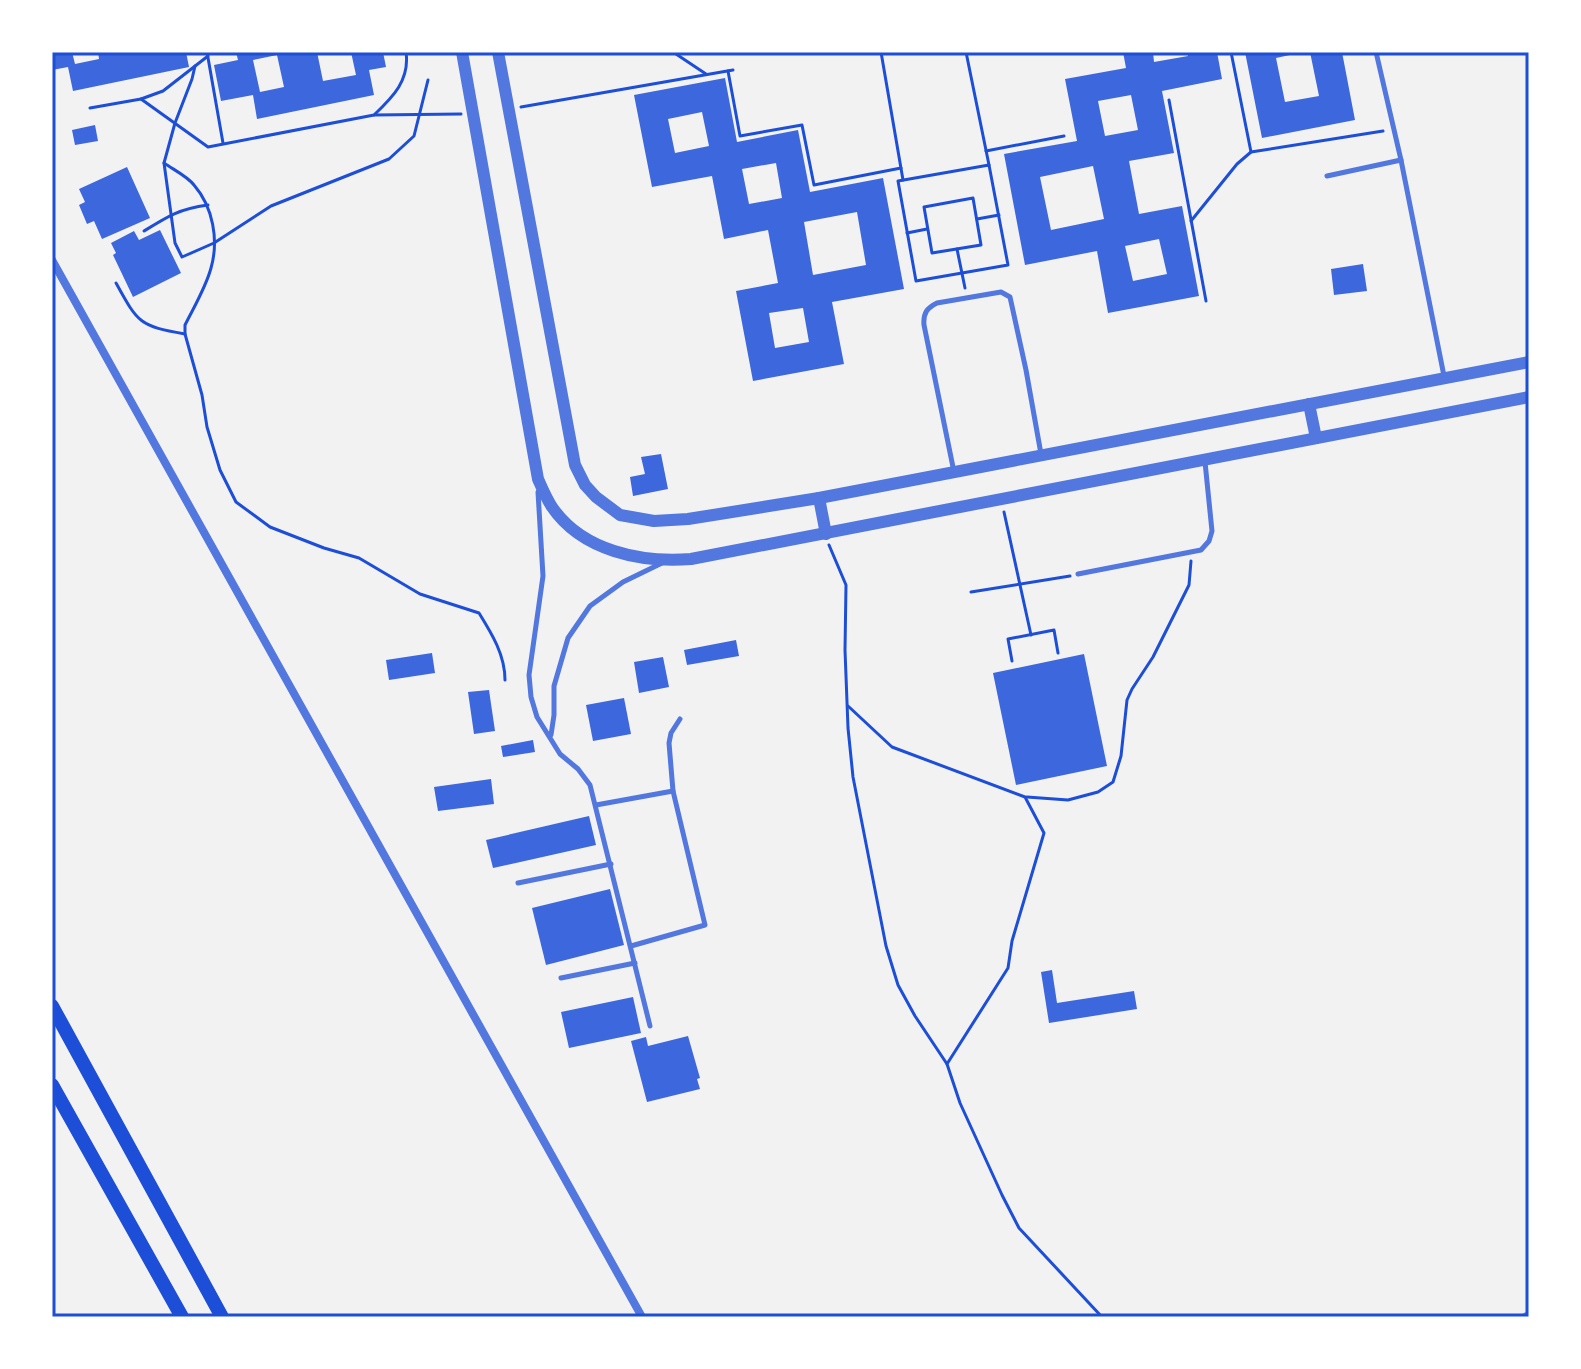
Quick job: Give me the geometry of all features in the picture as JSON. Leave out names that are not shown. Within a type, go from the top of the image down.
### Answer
[{"type":"main road","points":[[52,1006],[222,1317]]},
{"type":"main road","points":[[52,1085],[182,1317]]},
{"type":"street","points":[[462,52],[538,479],[552,507],[568,524],[602,548],[647,559],[691,559],[1529,397]]},
{"type":"street","points":[[498,52],[575,465],[585,485],[620,515],[654,521],[688,519],[819,498],[1529,362]]},
{"type":"street","points":[[52,260],[642,1317]]},
{"type":"street","points":[[1309,404],[1316,438]]},
{"type":"street","points":[[819,498],[826,534]]},
{"type":"lane","points":[[1376,52],[1395,130],[1445,380]]},
{"type":"lane","points":[[1327,176],[1401,160]]},
{"type":"lane","points":[[954,473],[924,317],[929,307],[937,303],[1001,292],[1007,294],[1012,302],[1042,455]]},
{"type":"lane","points":[[1078,574],[1201,550],[1209,541],[1212,531],[1205,461]]},
{"type":"lane","points":[[538,479],[543,576],[529,675],[531,697],[537,717],[560,754],[578,769],[590,785],[650,1026]]},
{"type":"lane","points":[[551,736],[554,686],[568,638],[590,606],[623,582],[667,561]]},
{"type":"lane","points":[[631,946],[705,925],[673,791],[669,743],[680,719]]},
{"type":"lane","points":[[596,805],[673,791]]},
{"type":"lane","points":[[518,883],[611,864]]},
{"type":"lane","points":[[561,978],[635,963]]},
{"type":"path","points":[[374,115],[389,101],[406,74],[406,52]]},
{"type":"path","points":[[673,52],[708,74]]},
{"type":"path","points":[[881,52],[903,180]]},
{"type":"path","points":[[966,52],[989,165],[999,215],[1008,265],[916,281],[898,181],[989,165]]},
{"type":"path","points":[[1231,52],[1251,152]]},
{"type":"path","points":[[207,54],[223,144]]},
{"type":"path","points":[[90,108],[141,99],[163,91],[207,54]]},
{"type":"path","points":[[195,66],[164,163],[175,243],[182,257],[214,243],[271,206],[389,159],[414,136],[428,80]]},
{"type":"path","points":[[509,109],[730,70],[740,136],[802,125],[814,185],[901,168]]},
{"type":"path","points":[[141,99],[208,147],[374,115],[473,114]]},
{"type":"path","points":[[1169,100],[1206,301]]},
{"type":"path","points":[[1191,221],[1237,164],[1251,152],[1395,130]]},
{"type":"path","points":[[986,151],[1064,136]]},
{"type":"path","points":[[164,163],[193,183],[208,205],[214,243],[211,268],[185,325],[185,334],[220,470],[236,502],[270,527],[359,558],[420,594],[479,613],[495,639],[505,668],[505,680]]},
{"type":"path","points":[[973,198],[981,245],[932,253],[927,229],[924,207],[973,198]]},
{"type":"path","points":[[144,231],[188,208],[208,205]]},
{"type":"path","points":[[977,219],[999,215]]},
{"type":"path","points":[[907,233],[927,229]]},
{"type":"path","points":[[957,249],[966,298]]},
{"type":"path","points":[[116,283],[133,315],[148,325],[185,334]]},
{"type":"path","points":[[1002,500],[1031,635]]},
{"type":"path","points":[[826,534],[846,585],[845,650],[853,777],[886,946],[898,985],[947,1064],[960,1103],[1019,1228],[1102,1317]]},
{"type":"path","points":[[848,706],[892,747],[1025,797],[1068,800],[1098,792],[1113,782],[1121,756],[1127,700],[1153,657],[1189,585],[1191,553]]},
{"type":"path","points":[[971,592],[1078,574]]},
{"type":"path","points":[[1012,661],[1008,639],[1054,630],[1058,653]]},
{"type":"path","points":[[947,1064],[1008,968],[1012,941],[1044,833],[1025,797]]},
{"type":"building","points":[[52,52],[72,52],[75,64],[99,59],[98,52],[186,52],[189,67],[73,91],[68,67],[52,70]]},
{"type":"building","points":[[236,52],[317,52],[323,81],[356,75],[351,52],[383,52],[386,67],[369,70],[374,95],[257,119],[253,95],[221,101],[214,65],[238,60]],"holes":[[[277,55],[284,87],[260,92],[253,60]]]},
{"type":"building","points":[[1123,52],[1153,52],[1154,62],[1188,56],[1187,52],[1217,52],[1222,79],[1162,91],[1174,153],[1129,161],[1139,214],[1182,206],[1199,296],[1108,313],[1097,251],[1025,265],[1004,154],[1077,141],[1065,79],[1126,68]],"holes":[[[1131,95],[1138,130],[1105,136],[1098,101]],[[1093,166],[1104,219],[1051,230],[1040,177]],[[1159,239],[1167,274],[1133,281],[1125,246]]]},
{"type":"building","points":[[1245,52],[1299,52],[1276,58],[1285,102],[1319,96],[1310,52],[1342,52],[1355,120],[1262,138]]},
{"type":"building","points":[[725,78],[737,142],[798,130],[810,192],[883,178],[904,289],[832,302],[844,364],[753,381],[736,291],[778,283],[768,230],[724,239],[712,176],[652,187],[634,95]],"holes":[[[702,112],[709,146],[675,153],[668,119]],[[776,163],[782,198],[749,204],[742,169]],[[857,212],[866,265],[813,275],[804,222]],[[803,308],[809,342],[775,348],[769,313]]]},
{"type":"building","points":[[95,125],[98,141],[75,145],[72,130]]},
{"type":"building","points":[[127,167],[150,218],[102,239],[94,221],[87,224],[79,205],[85,202],[79,189]]},
{"type":"building","points":[[160,230],[181,273],[133,297],[113,255],[116,253],[111,243],[134,231],[139,240]]},
{"type":"building","points":[[1363,264],[1367,291],[1334,295],[1331,269]]},
{"type":"building","points":[[661,454],[668,489],[633,496],[630,477],[645,474],[641,457]]},
{"type":"building","points":[[736,640],[739,656],[687,665],[684,650]]},
{"type":"building","points":[[432,653],[435,673],[389,680],[386,660]]},
{"type":"building","points":[[1084,654],[1107,766],[1016,785],[993,673]]},
{"type":"building","points":[[663,657],[669,687],[639,693],[634,662]]},
{"type":"building","points":[[489,690],[495,731],[474,734],[468,692]]},
{"type":"building","points":[[624,698],[631,734],[593,741],[586,705]]},
{"type":"building","points":[[533,740],[535,752],[503,757],[501,746]]},
{"type":"building","points":[[491,779],[494,804],[438,811],[434,787]]},
{"type":"building","points":[[589,816],[596,845],[493,868],[486,840]]},
{"type":"building","points":[[610,889],[624,945],[546,965],[532,908]]},
{"type":"building","points":[[1052,970],[1057,1003],[1134,991],[1137,1009],[1049,1023],[1041,972]]},
{"type":"building","points":[[633,997],[641,1033],[569,1048],[561,1012]]},
{"type":"building","points":[[688,1036],[700,1078],[697,1079],[700,1089],[647,1102],[631,1041],[646,1037],[648,1046]]},
{"type":"railway","points":[[1522,1317],[1529,1313]]}]
